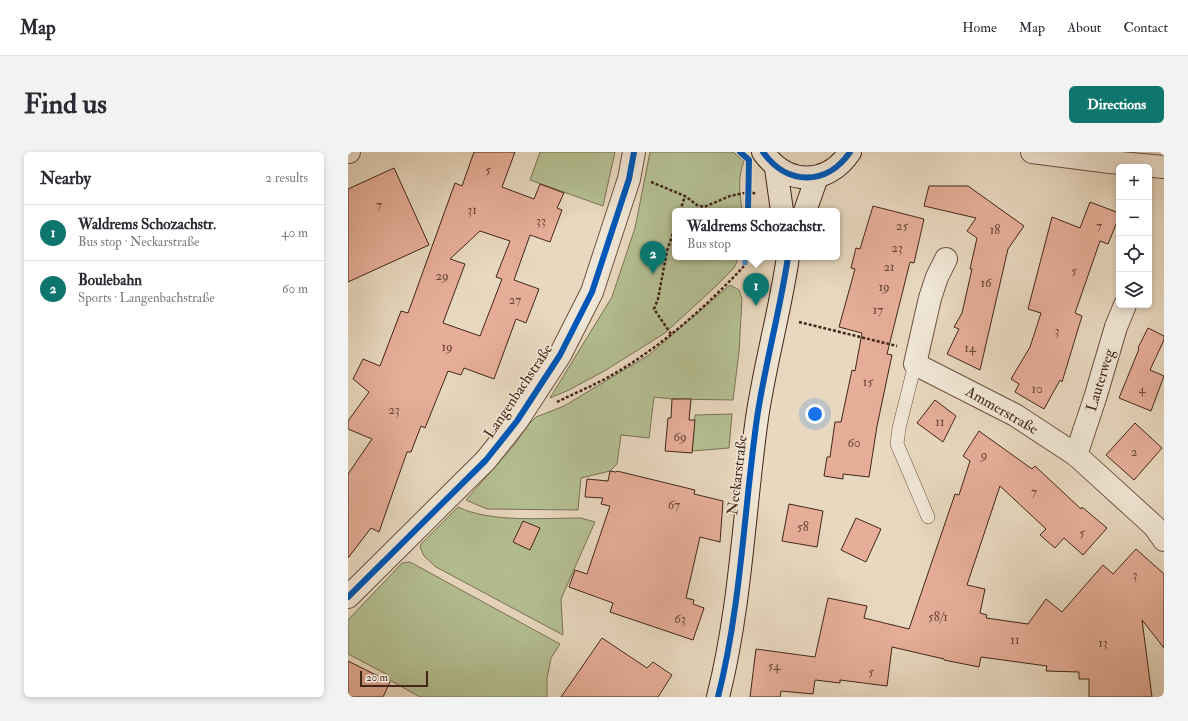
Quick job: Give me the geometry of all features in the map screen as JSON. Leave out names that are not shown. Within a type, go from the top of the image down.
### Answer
[{"type":"street","name":"Langenbachstraße","points":[[348,597],[486,460],[517,421],[560,355],[592,292],[629,179],[634,152]]},
{"type":"street","points":[[770,160],[786,173],[796,177],[817,177],[828,173],[839,166],[850,152]]},
{"type":"street","points":[[1032,152],[1112,157],[1164,166]]},
{"type":"street","points":[[770,160],[781,208]]},
{"type":"street","points":[[806,208],[817,177]]},
{"type":"street","points":[[916,358],[930,298],[937,277],[946,259]]},
{"type":"street","name":"Neckarstraße","points":[[718,697],[732,623],[757,417],[788,260]]},
{"type":"street","name":"Lauterweg","points":[[1076,455],[1116,327],[1124,308]]},
{"type":"street","name":"Ammerstraße","points":[[916,358],[1015,415],[1076,455],[1161,528]]},
{"type":"lane","points":[[916,358],[899,428],[897,444],[928,517]]},
{"type":"path","points":[[629,179],[644,179],[685,196],[697,205],[704,207],[730,196],[749,192]]},
{"type":"path","points":[[681,208],[685,196]]},
{"type":"path","points":[[671,334],[654,309],[658,298],[667,251],[672,236]]},
{"type":"path","points":[[551,405],[612,375],[656,345],[671,334],[726,285],[745,264]]},
{"type":"path","points":[[802,322],[916,358]]},
{"type":"green space","points":[[540,152],[615,152],[603,206],[530,180]]},
{"type":"green space","points":[[650,152],[733,152],[744,161],[740,174],[742,208],[672,208],[672,260],[738,260],[734,268],[665,333],[606,370],[569,390],[550,398],[612,297],[635,228]]},
{"type":"green space","points":[[730,285],[739,290],[742,299],[739,352],[733,400],[672,399],[654,397],[649,438],[621,435],[617,464],[610,471],[581,478],[578,510],[487,509],[466,500],[514,445],[536,417],[564,406],[649,355]]},
{"type":"green space","points":[[732,414],[729,448],[692,451],[695,415]]},
{"type":"green space","points":[[458,507],[471,512],[502,518],[581,518],[595,522],[561,599],[563,635],[436,567],[424,556],[420,547],[421,544]]},
{"type":"green space","points":[[410,562],[560,644],[551,658],[547,679],[547,697],[420,697],[386,678],[388,675],[348,654],[348,620],[402,563]]},
{"type":"building","points":[[474,152],[515,152],[502,187],[534,199],[540,184],[564,193],[557,208],[562,210],[550,242],[530,235],[514,280],[539,289],[526,323],[516,319],[494,379],[464,368],[461,375],[448,371],[425,428],[421,426],[411,452],[407,452],[379,532],[371,528],[348,558],[348,474],[372,439],[348,429],[348,421],[369,392],[353,379],[363,359],[380,366],[401,311],[408,313],[455,183],[462,186]],"holes":[[[480,231],[510,241],[496,277],[502,279],[480,336],[443,323],[465,264],[450,259]]]},
{"type":"building","points":[[394,168],[429,245],[348,282],[348,189]]},
{"type":"building","points":[[929,186],[968,186],[1024,226],[1008,249],[980,370],[947,354],[959,329],[954,327],[962,313],[972,269],[970,269],[977,238],[967,231],[976,218],[924,206]]},
{"type":"building","points":[[1090,202],[1116,212],[1116,224],[1108,244],[1100,241],[1075,313],[1082,316],[1062,382],[1060,380],[1044,409],[1015,392],[1019,384],[1011,379],[1030,347],[1041,313],[1028,309],[1052,217],[1080,228]]},
{"type":"building","points":[[873,206],[924,219],[914,263],[910,262],[887,354],[892,355],[877,426],[869,477],[843,474],[843,479],[824,476],[827,457],[830,457],[835,422],[841,422],[852,370],[855,371],[862,333],[839,327],[855,269],[851,268],[856,248],[860,249]]},
{"type":"building","points":[[1148,328],[1164,336],[1164,340],[1150,370],[1164,376],[1151,411],[1119,398],[1139,349],[1138,348]]},
{"type":"building","points":[[672,399],[691,399],[689,420],[695,420],[692,453],[665,451],[668,418],[671,418]]},
{"type":"building","points":[[935,400],[956,416],[943,442],[917,423]]},
{"type":"building","points":[[1135,423],[1162,448],[1134,480],[1106,455]]},
{"type":"building","points":[[979,431],[1032,469],[1035,466],[1081,509],[1082,507],[1107,528],[1083,555],[1064,538],[1055,548],[1040,535],[1046,529],[1000,486],[967,585],[985,589],[980,613],[987,615],[986,618],[1028,624],[1046,599],[1062,612],[1103,565],[1113,574],[1136,549],[1164,574],[1164,648],[1142,620],[1152,697],[1089,697],[1089,679],[1079,679],[1079,672],[1046,671],[1047,666],[981,657],[979,667],[892,647],[887,686],[840,680],[840,683],[815,680],[813,694],[781,691],[780,697],[750,697],[756,649],[815,657],[828,598],[867,606],[864,618],[909,629],[955,494],[959,495],[970,461],[963,456]]},
{"type":"building","points":[[610,471],[617,471],[695,490],[694,494],[723,501],[720,542],[700,537],[686,598],[694,600],[693,604],[704,608],[693,640],[610,612],[613,603],[569,587],[575,570],[587,574],[610,506],[601,504],[603,498],[585,497],[587,479],[608,481]]},
{"type":"building","points":[[789,504],[823,511],[817,547],[782,541]]},
{"type":"building","points":[[856,518],[881,529],[866,562],[841,550]]},
{"type":"building","points":[[523,521],[540,528],[530,550],[513,542]]},
{"type":"building","points":[[602,638],[647,668],[653,662],[672,675],[658,697],[561,697]]},
{"type":"building","points":[[348,661],[390,682],[383,697],[348,697]]},
{"type":"marked path","points":[[745,260],[745,265]]},
{"type":"cycle path","points":[[348,597],[486,460],[517,421],[560,355],[592,292],[629,179],[634,152]]},
{"type":"cycle path","points":[[740,152],[749,160],[748,208]]},
{"type":"cycle path","points":[[763,152],[783,171],[795,176],[807,178],[819,176],[830,171],[841,163],[850,152]]},
{"type":"cycle path","points":[[718,697],[726,663],[737,593],[757,418],[787,260]]},
{"type":"place","name":"Boulebahn","points":[[653,274]]},
{"type":"place","name":"Waldrems Schozachstr.","points":[[756,306]]}]
